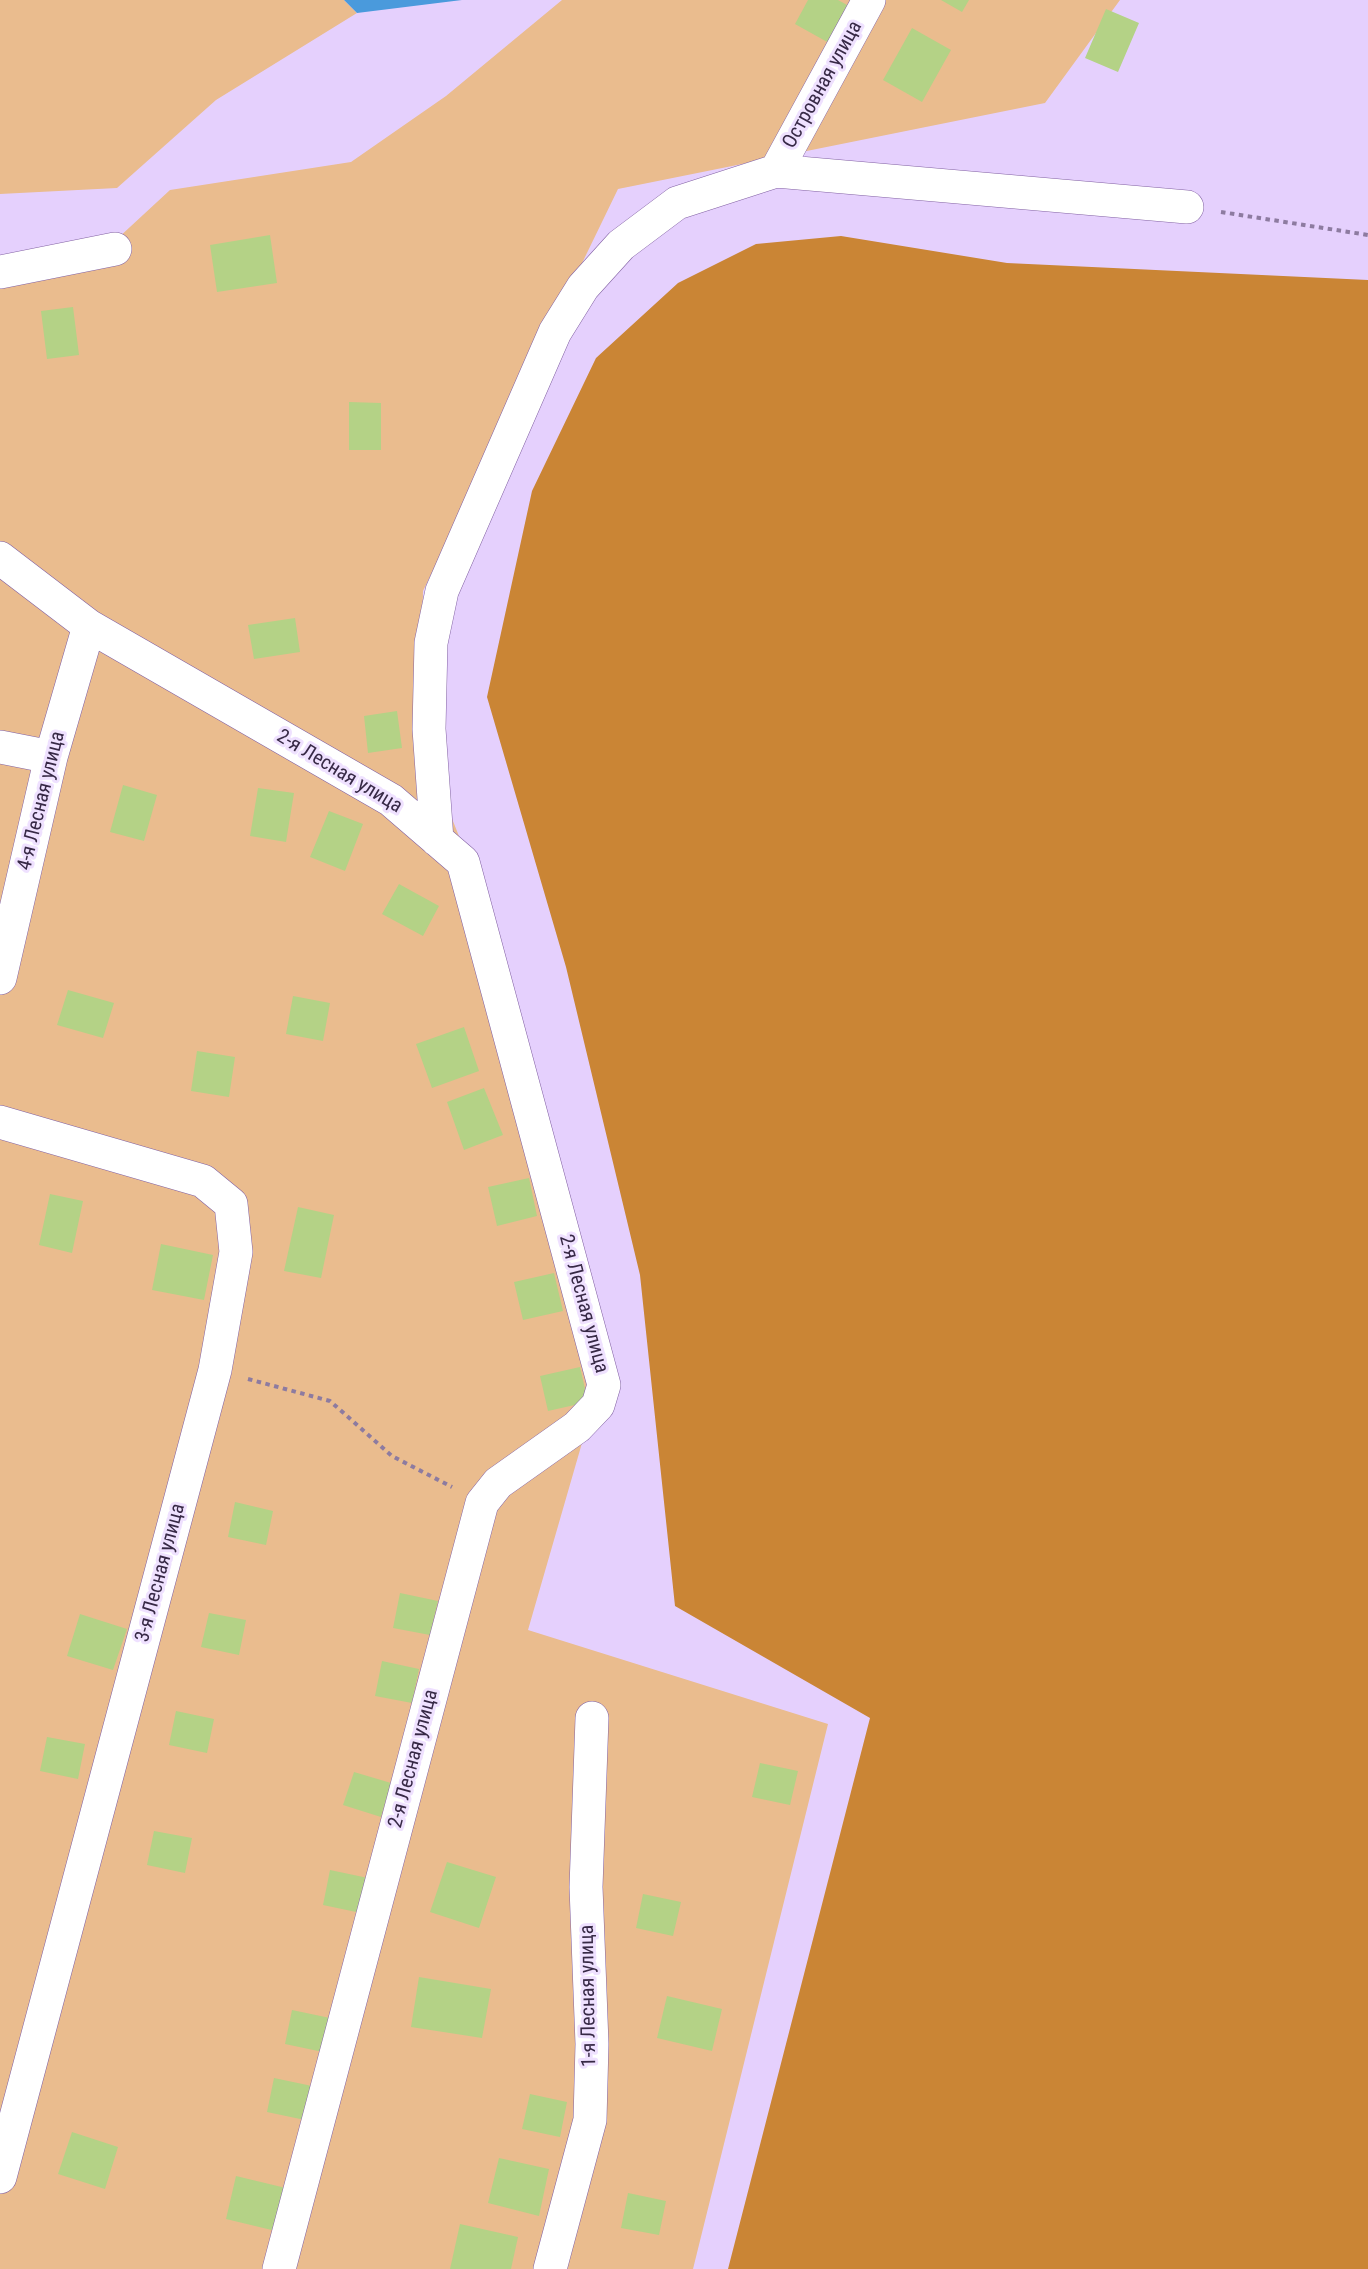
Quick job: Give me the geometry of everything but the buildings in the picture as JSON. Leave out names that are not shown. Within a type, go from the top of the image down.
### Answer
[{"type":"street","name":"Островная улица","points":[[776,171],[869,0]]},
{"type":"street","points":[[438,840],[429,718],[431,643],[442,591],[555,332],[583,286],[621,245],[677,203],[776,171],[1187,207]]},
{"type":"street","points":[[0,272],[115,249]]},
{"type":"street","name":"2-я Лесная улица","points":[[0,558],[88,626],[391,800],[462,862],[604,1385],[598,1405],[577,1427],[498,1483],[482,1503],[279,2269]]},
{"type":"street","name":"4-я Лесная улица","points":[[0,978],[51,757],[88,626]]},
{"type":"street","points":[[0,747],[51,757]]},
{"type":"street","name":"3-я Лесная улица","points":[[0,1122],[203,1181],[231,1204],[236,1252],[215,1370],[0,2177]]},
{"type":"street","name":"1-я Лесная улица","points":[[550,2269],[590,2120],[592,2044],[586,1887],[592,1718]]},
{"type":"path","points":[[1187,207],[1368,235]]},
{"type":"path","points":[[215,1370],[330,1401],[392,1456],[482,1503]]},
{"type":"shaded area","points":[[0,0],[344,0],[357,13],[216,100],[117,188],[0,194]]},
{"type":"shaded area","points":[[562,0],[1120,0],[1045,103],[618,189],[423,591],[420,739],[473,871],[597,1391],[528,1630],[828,1724],[693,2269],[0,2269],[0,262],[117,239],[170,190],[351,162],[446,96]]},
{"type":"shaded area","points":[[841,236],[1007,263],[1368,280],[1368,2269],[728,2269],[870,1718],[675,1606],[640,1275],[566,967],[487,697],[532,491],[596,358],[678,283],[756,244]]},
{"type":"water","points":[[344,0],[462,0],[357,13]]}]
